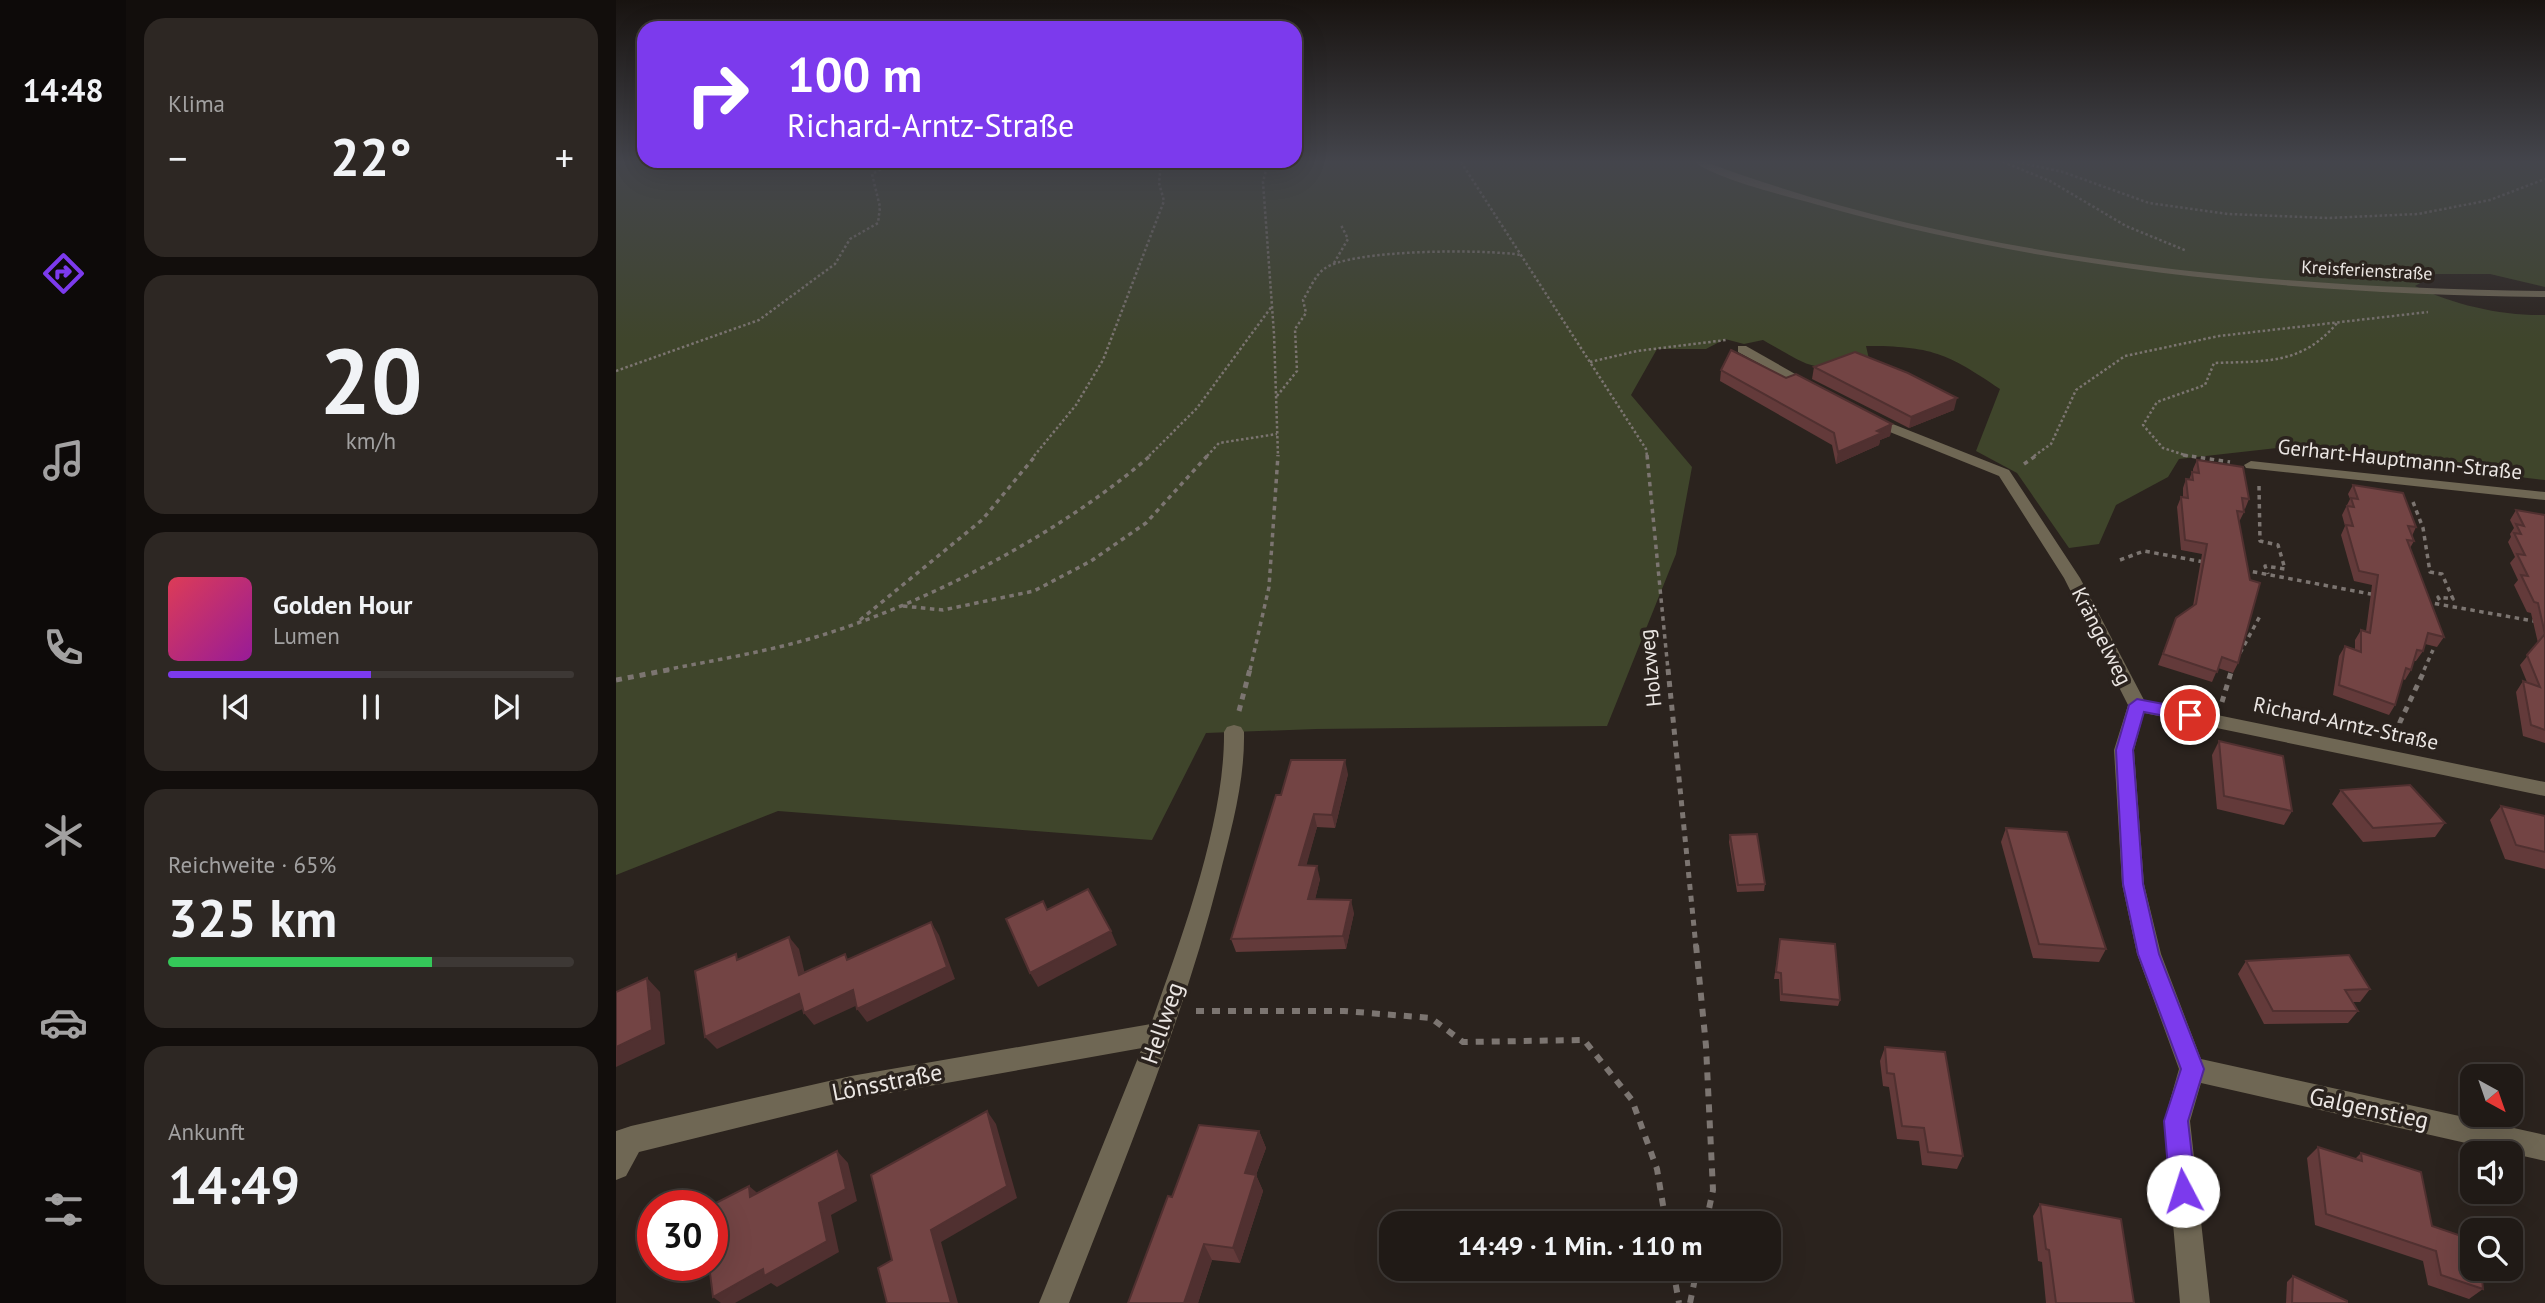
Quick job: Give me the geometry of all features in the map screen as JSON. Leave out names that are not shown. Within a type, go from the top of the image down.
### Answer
[{"type":"street","name":"Kreisferienstraße","points":[[1903,223],[2043,251],[2281,282],[2545,293]]},
{"type":"street","points":[[2457,281],[2476,292]]},
{"type":"street","points":[[1742,349],[1822,393]]},
{"type":"street","points":[[1855,412],[1888,428],[2004,473]]},
{"type":"street","name":"Gerhart-Hauptmann-Straße","points":[[2251,464],[2545,496]]},
{"type":"street","name":"Krängelweg","points":[[2004,473],[2072,578],[2137,705],[2124,750],[2133,884],[2149,954],[2192,1069]]},
{"type":"street","name":"Richard-Arntz-Straße","points":[[2137,705],[2545,789]]},
{"type":"street","name":"Hellweg","points":[[1054,1303],[1164,1024],[1207,887],[1236,765],[1234,732]]},
{"type":"street","name":"Lönsstraße","points":[[624,1141],[851,1088],[1164,1024]]},
{"type":"street","points":[[2192,1069],[2176,1121],[2195,1303]]},
{"type":"street","name":"Galgenstieg","points":[[2192,1069],[2545,1148]]},
{"type":"street","points":[[616,1166],[624,1141]]},
{"type":"path","points":[[616,371],[760,320],[792,299],[835,264],[850,239],[877,223]]},
{"type":"path","points":[[854,624],[982,520],[1076,405],[1103,360],[1156,223]]},
{"type":"path","points":[[1234,732],[1269,589],[1277,512],[1277,396],[1266,223]]},
{"type":"path","name":"Holzweg","points":[[1500,223],[1646,449],[1706,1046],[1713,1190],[1709,1211]]},
{"type":"path","points":[[2121,223],[2189,252]]},
{"type":"path","points":[[1334,263],[1348,239],[1341,225]]},
{"type":"path","points":[[1277,396],[1297,371],[1295,329],[1306,313],[1303,300],[1321,270],[1334,263],[1374,257],[1491,250],[1521,255]]},
{"type":"path","points":[[616,680],[794,643],[854,624],[902,606],[1028,543],[1070,518],[1148,457],[1186,420],[1272,306]]},
{"type":"path","points":[[2004,473],[2026,463],[2051,444],[2076,390],[2125,356],[2220,336],[2435,312]]},
{"type":"path","points":[[2268,574],[2265,566],[2285,569],[2278,545],[2260,541],[2261,492],[2251,464],[2193,458],[2163,448],[2143,425],[2157,402],[2205,385],[2214,363],[2293,358],[2325,341],[2338,323]]},
{"type":"path","points":[[1589,362],[1637,351],[1725,340],[1742,349]]},
{"type":"path","points":[[902,606],[943,610],[1034,591],[1091,561],[1146,523],[1219,443],[1277,434]]},
{"type":"path","points":[[2405,481],[2423,528],[2430,572],[2442,574],[2453,599],[2438,597],[2441,604]]},
{"type":"path","points":[[2120,560],[2144,551],[2217,564]]},
{"type":"path","points":[[2243,569],[2388,597]]},
{"type":"path","points":[[2415,600],[2545,623]]},
{"type":"path","points":[[2217,720],[2228,673],[2260,616]]},
{"type":"path","points":[[2394,756],[2400,722],[2433,650]]},
{"type":"path","points":[[1164,1024],[1344,1011],[1431,1018],[1462,1042],[1584,1040],[1632,1100],[1657,1169],[1664,1211]]},
{"type":"path","points":[[1675,1281],[1679,1303]]},
{"type":"path","points":[[1690,1303],[1695,1281]]},
{"type":"green space","points":[[616,223],[2545,223],[2545,287],[2490,274],[2436,274],[2415,286],[2478,308],[2512,314],[2545,315],[2545,480],[2277,448],[2179,459],[2168,477],[2116,505],[2099,544],[2069,548],[2017,473],[1976,451],[2000,389],[1966,367],[1938,354],[1888,346],[1866,346],[1869,359],[1823,367],[1803,362],[1763,340],[1744,344],[1725,339],[1706,349],[1657,349],[1631,395],[1692,467],[1676,554],[1607,726],[1206,733],[1152,840],[778,811],[616,875]]},
{"type":"building","points":[[1731,350],[1786,378],[1796,374],[1892,424],[1877,431],[1882,433],[1838,452],[1834,433],[1721,370]]},
{"type":"building","points":[[1855,352],[1908,373],[1957,398],[1911,417],[1814,367]]},
{"type":"building","points":[[2197,460],[2243,467],[2249,499],[2242,498],[2244,512],[2237,511],[2250,580],[2260,583],[2238,663],[2222,657],[2217,672],[2163,654],[2176,618],[2196,604],[2207,544],[2185,540],[2181,497],[2188,498],[2186,479],[2193,480],[2192,472],[2199,473]]},
{"type":"building","points":[[2353,485],[2403,493],[2416,527],[2408,526],[2414,541],[2407,540],[2444,637],[2428,633],[2423,651],[2417,650],[2411,670],[2406,668],[2395,705],[2339,685],[2345,646],[2361,652],[2361,630],[2370,633],[2378,575],[2359,571],[2346,525],[2353,526],[2347,506],[2354,507],[2351,498],[2358,499]]},
{"type":"building","points":[[2516,510],[2545,515],[2545,634],[2538,603],[2534,602],[2521,575],[2528,576],[2517,554],[2525,555],[2514,533],[2521,534],[2516,524],[2524,526]]},
{"type":"building","points":[[2545,634],[2545,730],[2531,725],[2523,681],[2540,687],[2527,655]]},
{"type":"building","points":[[2219,741],[2283,756],[2292,811],[2224,796]]},
{"type":"building","points":[[1291,760],[1345,760],[1332,815],[1314,814],[1299,865],[1317,866],[1308,899],[1351,900],[1343,936],[1231,939],[1276,795],[1281,795]]},
{"type":"building","points":[[2410,785],[2445,823],[2373,828],[2341,790]]},
{"type":"building","points":[[2501,806],[2545,816],[2545,852],[2516,845]]},
{"type":"building","points":[[2006,828],[2067,832],[2106,949],[2039,944]]},
{"type":"building","points":[[1757,834],[1765,884],[1738,885],[1730,835]]},
{"type":"building","points":[[1088,889],[1111,931],[1030,973],[1006,919],[1043,901],[1047,910]]},
{"type":"building","points":[[931,922],[947,967],[857,1009],[853,990],[804,1013],[799,994],[705,1037],[695,971],[736,954],[737,960],[789,937],[799,975],[845,954],[847,960]]},
{"type":"building","points":[[1780,939],[1835,944],[1840,1000],[1782,994],[1781,973],[1776,972]]},
{"type":"building","points":[[2349,955],[2370,989],[2345,990],[2358,1011],[2273,1011],[2246,961]]},
{"type":"building","points":[[647,978],[652,1030],[616,1047],[616,992]]},
{"type":"building","points":[[1885,1047],[1945,1052],[1963,1156],[1928,1152],[1924,1128],[1902,1126],[1894,1074],[1887,1073]]},
{"type":"building","points":[[987,1111],[1007,1186],[931,1230],[951,1303],[887,1303],[878,1268],[892,1260],[871,1175]]},
{"type":"building","points":[[1199,1125],[1259,1131],[1245,1173],[1256,1175],[1233,1248],[1204,1244],[1184,1303],[1128,1303],[1168,1196],[1172,1197]]},
{"type":"building","points":[[2318,1147],[2362,1161],[2361,1153],[2421,1172],[2432,1226],[2460,1236],[2460,1281],[2482,1281],[2483,1289],[2441,1275],[2436,1251],[2326,1214]]},
{"type":"building","points":[[837,1151],[846,1189],[819,1203],[827,1241],[764,1276],[763,1269],[713,1297],[711,1281],[728,1281],[728,1197],[749,1186],[750,1197]]},
{"type":"building","points":[[2040,1204],[2121,1219],[2134,1303],[2056,1303]]},
{"type":"building","points":[[2293,1276],[2347,1301],[2347,1303],[2292,1303]]},
{"type":"route","points":[[2183,1191],[2176,1121],[2192,1069],[2149,954],[2133,884],[2124,750],[2137,705],[2190,715]]}]
